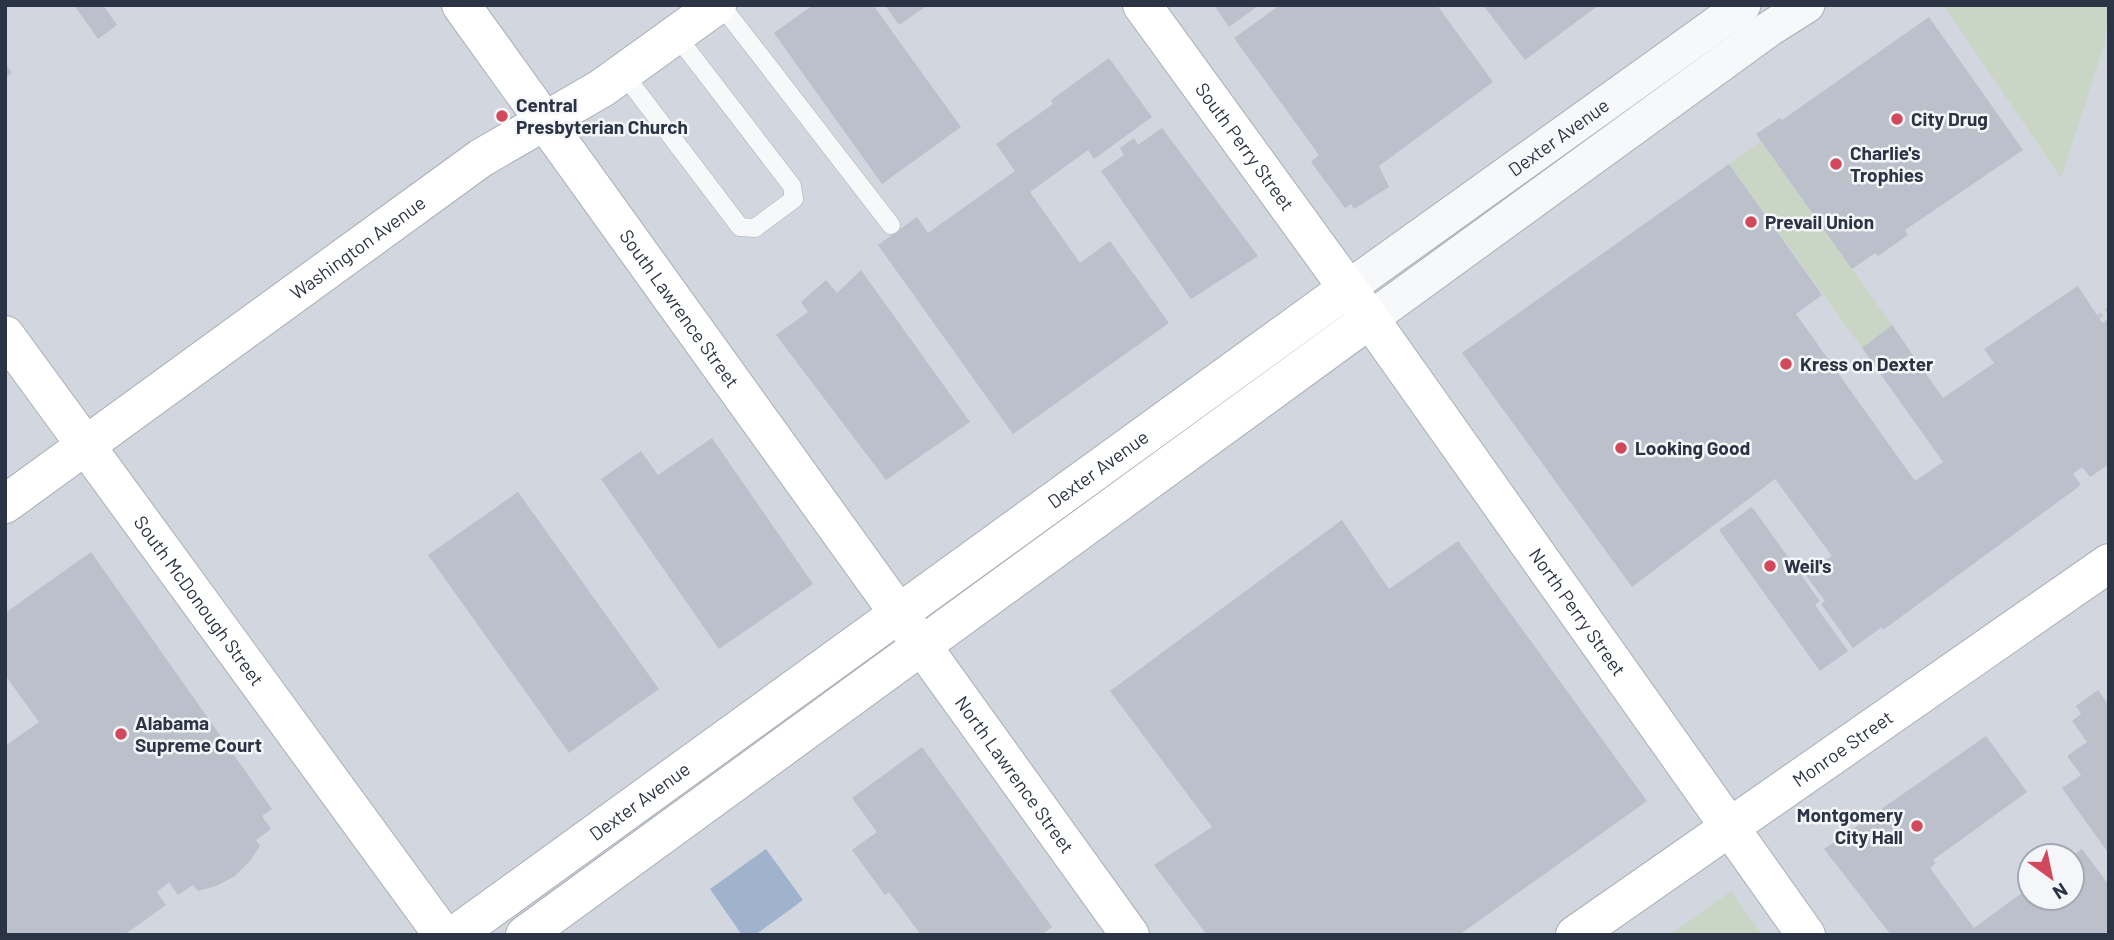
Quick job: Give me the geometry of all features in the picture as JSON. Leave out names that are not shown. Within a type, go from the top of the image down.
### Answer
[{"type":"street","name":"South Lawrence Street","points":[[461,5],[900,613]]},
{"type":"street","name":"Washington Avenue","points":[[5,504],[481,158],[623,73],[719,5]]},
{"type":"street","name":"South Perry Street","points":[[1142,5],[1348,288]]},
{"type":"street","name":"Dexter Avenue","points":[[455,935],[1742,5]]},
{"type":"street","name":"Dexter Avenue","points":[[525,935],[1769,29],[1807,5]]},
{"type":"street","name":"North Perry Street","points":[[1348,288],[1806,935]]},
{"type":"street","name":"South McDonough Street","points":[[5,335],[443,935]]},
{"type":"street","name":"Monroe Street","points":[[1575,935],[2109,563]]},
{"type":"street","name":"North Lawrence Street","points":[[900,613],[1130,935]]},
{"type":"lane","points":[[719,5],[891,225]]},
{"type":"lane","points":[[623,73],[740,227],[755,228],[794,199],[792,186],[676,35]]},
{"type":"path","points":[[2098,317],[2109,309]]},
{"type":"shaded area","points":[[5,5],[2109,5],[2109,935],[5,935]]},
{"type":"green space","points":[[2109,5],[2105,42],[2061,178],[1945,7]]},
{"type":"green space","points":[[1761,141],[1892,325],[1862,348],[1729,164]]},
{"type":"green space","points":[[1731,891],[1762,935],[1670,935]]},
{"type":"water","points":[[766,849],[803,900],[755,935],[742,935],[710,889]]},
{"type":"building","points":[[74,5],[103,5],[117,25],[98,39]]},
{"type":"building","points":[[813,5],[873,5],[961,127],[882,184],[774,33]]},
{"type":"building","points":[[885,5],[928,5],[899,25]]},
{"type":"building","points":[[1214,5],[1259,5],[1229,27]]},
{"type":"building","points":[[1280,5],[1437,5],[1493,82],[1379,166],[1389,187],[1354,209],[1351,204],[1345,208],[1311,162],[1319,155],[1234,38]]},
{"type":"building","points":[[1483,5],[1599,5],[1525,60]]},
{"type":"building","points":[[1929,17],[2023,150],[1905,230],[1908,235],[1878,256],[1875,253],[1852,269],[1756,134],[1780,118],[1782,120]]},
{"type":"building","points":[[1109,58],[1152,117],[1094,159],[1088,150],[1030,192],[1080,263],[1110,241],[1169,323],[1013,434],[878,245],[917,217],[928,233],[1015,171],[996,144],[1053,104],[1051,100]]},
{"type":"building","points":[[5,63],[12,73],[5,78]]},
{"type":"building","points":[[1162,128],[1258,256],[1191,299],[1101,171],[1124,155],[1120,148],[1134,138],[1138,145]]},
{"type":"building","points":[[1729,164],[1822,295],[1796,314],[1915,481],[1943,462],[1862,348],[1892,325],[1943,398],[1994,363],[1984,349],[2078,286],[2102,323],[2109,318],[2109,464],[2090,477],[2082,467],[2073,474],[2081,485],[1883,630],[1882,627],[1853,648],[1821,604],[1825,601],[1805,574],[1832,556],[1775,479],[1632,587],[1462,353]]},
{"type":"building","points":[[861,270],[970,422],[886,480],[776,335],[808,312],[801,302],[826,280],[837,293]]},
{"type":"building","points":[[712,438],[813,584],[719,649],[601,479],[641,451],[658,475]]},
{"type":"building","points":[[518,492],[659,689],[569,753],[428,555]]},
{"type":"building","name":"Weil's","points":[[1752,507],[1820,601],[1815,605],[1848,651],[1820,671],[1719,530]]},
{"type":"building","points":[[1342,520],[1389,589],[1458,541],[1647,801],[1459,935],[1207,935],[1154,865],[1212,827],[1110,691]]},
{"type":"building","name":"Alabama Supreme Court","points":[[91,552],[272,809],[262,816],[271,829],[256,840],[260,846],[235,876],[216,886],[198,891],[193,885],[178,895],[169,882],[157,892],[166,905],[124,935],[5,935],[5,746],[39,722],[5,675],[5,613]]},
{"type":"building","points":[[2098,690],[2109,706],[2109,854],[2062,788],[2081,775],[2067,756],[2087,742],[2072,721],[2081,714],[2076,706]]},
{"type":"building","name":"Montgomery City Hall","points":[[1986,736],[2027,792],[1933,860],[1936,863],[1930,868],[1974,928],[2016,897],[2016,912],[2086,912],[2086,854],[2109,885],[2109,935],[1891,935],[1824,849]]},
{"type":"building","points":[[922,747],[1052,927],[1041,935],[921,935],[889,892],[885,895],[852,850],[877,832],[852,798]]},
{"type":"place","name":"Central Presbyterian Church","points":[[502,116]]},
{"type":"place","name":"City Drug","points":[[1897,119]]},
{"type":"place","name":"Charlie's Trophies","points":[[1836,164]]},
{"type":"place","name":"Prevail Union","points":[[1751,222]]},
{"type":"place","name":"Kress on Dexter","points":[[1786,364]]},
{"type":"place","name":"Looking Good","points":[[1621,448]]},
{"type":"place","name":"Weil's","points":[[1770,566]]},
{"type":"place","name":"Alabama Supreme Court","points":[[121,734]]},
{"type":"place","name":"Montgomery City Hall","points":[[1917,826]]}]
